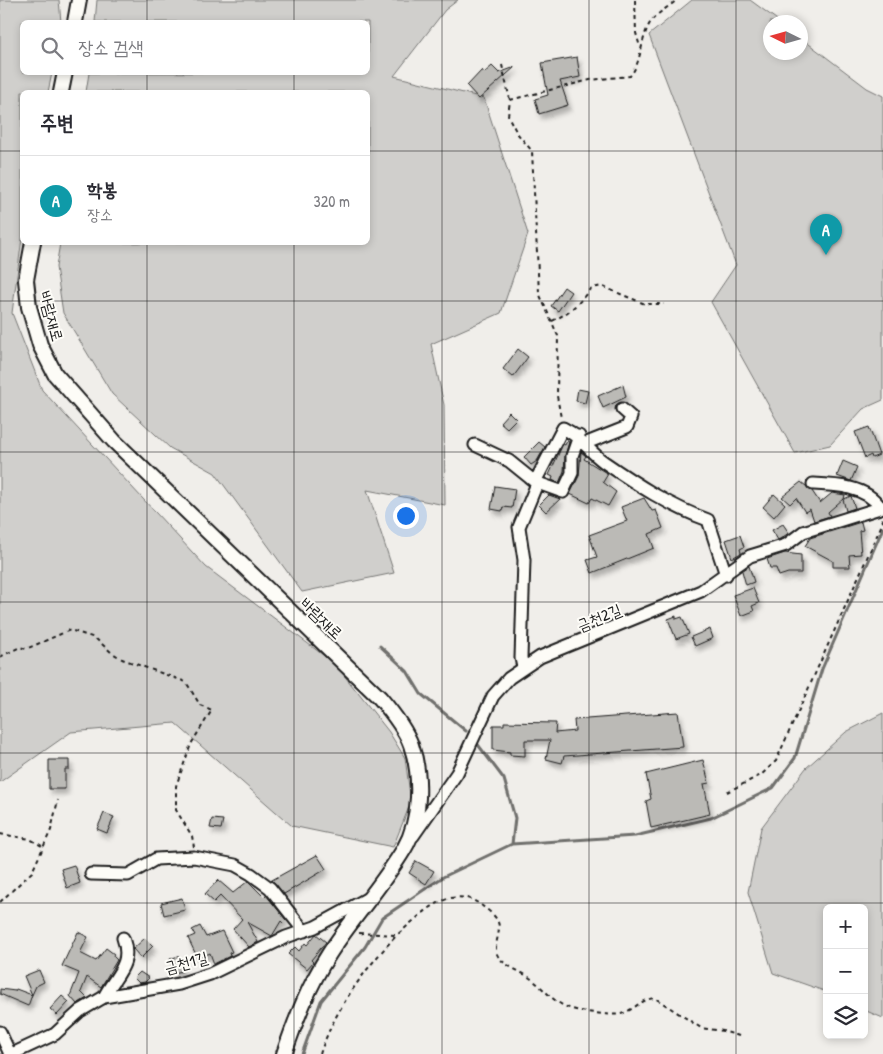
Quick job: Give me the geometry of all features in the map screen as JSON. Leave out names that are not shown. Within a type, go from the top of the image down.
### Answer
[{"type":"street","points":[[75,20],[79,0]]},
{"type":"street","points":[[62,90],[65,75]]},
{"type":"street","name":"바람재로","points":[[32,245],[26,280],[29,307],[40,345],[56,374],[114,441],[380,698],[392,713],[411,744],[418,789],[416,810],[405,848],[318,970],[297,1016],[284,1054]]},
{"type":"street","points":[[475,445],[509,461],[535,482],[563,492],[572,474],[572,456],[581,440],[627,427],[631,417],[622,409]]},
{"type":"street","points":[[523,667],[521,658],[524,560],[519,527],[536,486],[535,482],[563,428],[581,440],[602,461],[675,506],[708,520],[726,575]]},
{"type":"street","points":[[813,484],[844,486],[874,499],[881,507]]},
{"type":"street","name":"금천2길","points":[[405,848],[457,774],[494,696],[509,678],[523,667],[540,658],[702,591],[750,556],[786,545],[803,532],[881,507]]},
{"type":"street","points":[[91,874],[128,875],[156,859],[194,857],[235,865],[270,888],[304,931]]},
{"type":"street","name":"금천1길","points":[[0,1032],[11,1054],[56,1034],[80,1011],[104,997],[179,984],[210,974],[286,936],[304,931],[370,897]]},
{"type":"street","points":[[104,997],[123,968],[127,949],[122,938]]},
{"type":"path","points":[[635,0],[636,33],[641,48]]},
{"type":"path","points":[[510,100],[590,80],[630,76],[635,69],[641,48],[653,20],[677,0]]},
{"type":"path","points":[[502,65],[510,100],[508,116],[517,132],[532,151],[539,293],[558,336],[557,396],[563,428]]},
{"type":"path","points":[[552,321],[567,314],[590,289],[601,286],[644,304],[664,304]]},
{"type":"path","points":[[727,792],[762,775],[776,761],[882,522],[881,507]]},
{"type":"path","points":[[0,657],[20,647],[26,649],[70,630],[95,638],[122,659],[186,682],[200,705],[210,708],[212,713],[191,744],[176,786],[174,804],[192,836],[194,857]]},
{"type":"path","points":[[0,902],[32,872],[42,846],[51,830],[58,800]]},
{"type":"path","points":[[0,834],[30,839],[42,846]]},
{"type":"path","points":[[320,1054],[327,1031],[376,956],[397,935],[442,900],[452,896],[463,895],[474,900],[497,920],[500,928],[496,947],[497,955],[531,978],[557,1002],[572,1009],[620,1014],[646,999],[655,998],[701,1028],[723,1031],[739,1036]]},
{"type":"path","points":[[366,933],[397,935]]},
{"type":"shaded area","points":[[0,0],[59,0],[61,20],[20,20],[20,75],[52,75],[48,90],[20,90],[21,245],[12,313],[42,390],[206,567],[335,664],[389,732],[405,758],[411,802],[393,847],[292,826],[175,723],[71,732],[0,782]]},
{"type":"shaded area","points":[[97,0],[458,0],[445,10],[394,76],[484,98],[528,234],[501,313],[431,344],[444,405],[445,505],[367,490],[394,573],[302,592],[215,473],[170,448],[112,394],[63,313],[56,267],[60,245],[370,245],[370,90],[86,90],[89,75],[370,75],[370,20],[95,20]]},
{"type":"shaded area","points":[[692,0],[750,0],[770,15],[763,15],[763,60],[808,60],[808,43],[867,88],[883,96],[883,400],[863,409],[830,445],[795,453],[711,302],[736,265],[649,35]]},
{"type":"shaded area","points":[[883,713],[883,1018],[868,1012],[868,904],[823,904],[823,991],[773,973],[748,892],[761,828],[806,768],[846,732]]},
{"type":"building","points":[[577,57],[580,77],[560,81],[568,105],[539,114],[535,99],[548,95],[542,63]]},
{"type":"building","points":[[492,66],[499,73],[515,67],[479,99],[467,86],[482,70],[484,73]]},
{"type":"building","points":[[564,287],[571,292],[558,311],[551,306]]},
{"type":"building","points":[[518,349],[528,357],[513,377],[503,369]]},
{"type":"building","points":[[623,385],[626,397],[603,408],[598,396]]},
{"type":"building","points":[[578,389],[588,391],[585,403],[576,401]]},
{"type":"building","points":[[509,412],[516,419],[507,428],[500,422]]},
{"type":"building","points":[[869,427],[879,455],[872,458],[871,455],[865,458],[855,432]]},
{"type":"building","points":[[567,441],[569,442],[565,456],[564,471],[559,483],[552,480],[553,477],[549,475],[563,444],[565,445]]},
{"type":"building","points":[[539,442],[545,447],[537,461],[531,465],[524,457]]},
{"type":"building","points":[[581,452],[586,456],[584,459],[608,474],[603,482],[616,492],[608,506],[592,498],[589,503],[570,494],[579,476]]},
{"type":"building","points":[[843,461],[857,467],[851,481],[837,476]]},
{"type":"building","points":[[801,482],[812,491],[820,503],[832,493],[845,495],[844,499],[851,496],[855,508],[846,511],[843,499],[828,512],[830,516],[814,521],[810,509],[805,512],[796,498],[790,504],[782,497]]},
{"type":"building","points":[[495,486],[515,489],[512,508],[503,507],[502,511],[491,509]]},
{"type":"building","points":[[774,494],[785,504],[774,517],[763,507]]},
{"type":"building","points":[[549,495],[560,499],[546,512],[539,505]]},
{"type":"building","points":[[644,498],[652,511],[656,510],[663,528],[649,534],[654,548],[592,573],[587,560],[597,557],[589,535],[627,521],[621,507]]},
{"type":"building","points":[[861,522],[863,530],[859,531],[861,554],[849,555],[850,567],[833,567],[833,561],[805,546],[810,538]]},
{"type":"building","points":[[783,524],[789,533],[778,540],[772,530]]},
{"type":"building","points":[[740,535],[744,547],[740,549],[741,553],[732,558],[726,540]]},
{"type":"building","points":[[785,553],[801,555],[801,573],[788,573],[779,576],[776,568],[770,568],[767,559]]},
{"type":"building","points":[[749,566],[754,582],[746,585],[742,571]]},
{"type":"building","points":[[753,588],[759,603],[752,606],[754,611],[741,616],[733,595]]},
{"type":"building","points":[[676,616],[676,619],[682,617],[689,634],[676,639],[668,619]]},
{"type":"building","points":[[710,629],[713,638],[695,646],[691,637]]},
{"type":"building","points":[[678,712],[683,747],[564,756],[562,763],[546,759],[550,740],[525,740],[525,756],[510,755],[510,752],[493,750],[493,725],[504,725],[504,722],[556,723],[555,733],[575,731],[574,720]]},
{"type":"building","points":[[49,760],[69,760],[69,769],[65,769],[65,789],[49,789]]},
{"type":"building","points":[[703,760],[709,783],[704,784],[710,814],[651,828],[646,801],[651,799],[646,774]]},
{"type":"building","points":[[104,813],[114,817],[107,833],[97,829]]},
{"type":"building","points":[[212,819],[223,820],[221,829],[210,828]]},
{"type":"building","points":[[317,855],[326,869],[284,894],[272,880]]},
{"type":"building","points":[[416,861],[434,871],[426,884],[409,873]]},
{"type":"building","points":[[74,865],[80,883],[67,888],[61,869]]},
{"type":"building","points":[[218,880],[233,893],[248,881],[264,897],[266,895],[286,920],[283,923],[281,921],[272,936],[247,922],[258,942],[249,947],[233,929],[242,919],[220,896],[214,902],[205,894]]},
{"type":"building","points":[[182,898],[185,910],[164,915],[161,903]]},
{"type":"building","points":[[200,926],[206,937],[222,931],[232,952],[229,953],[230,956],[214,964],[210,953],[198,959],[188,938],[195,935],[192,930]]},
{"type":"building","points":[[78,932],[88,937],[80,953],[96,961],[106,948],[114,954],[113,956],[117,960],[101,987],[87,977],[81,992],[87,998],[77,1004],[70,996],[79,973],[62,966]]},
{"type":"building","points":[[316,934],[326,942],[311,960],[313,962],[307,969],[288,954],[295,947],[299,951]]},
{"type":"building","points":[[145,938],[153,946],[141,958],[133,949]]},
{"type":"building","points":[[178,956],[182,971],[174,973],[170,959]]},
{"type":"building","points":[[39,970],[44,982],[36,986],[32,995],[24,976]]},
{"type":"building","points":[[140,972],[149,978],[145,982],[139,983],[134,978]]},
{"type":"building","points":[[0,989],[15,991],[16,989],[32,995],[28,1006],[0,994]]},
{"type":"building","points":[[62,996],[69,1002],[57,1015],[50,1009]]},
{"type":"waterway","points":[[302,1054],[321,1001],[365,947],[382,918],[443,877],[512,844],[635,836],[711,818],[773,788],[795,758],[822,669],[883,528]]},
{"type":"waterway","points":[[380,646],[407,671],[421,694],[466,731]]},
{"type":"waterway","points":[[476,742],[504,779],[515,818],[512,844]]},
{"type":"place","name":"학봉","points":[[826,255]]}]
